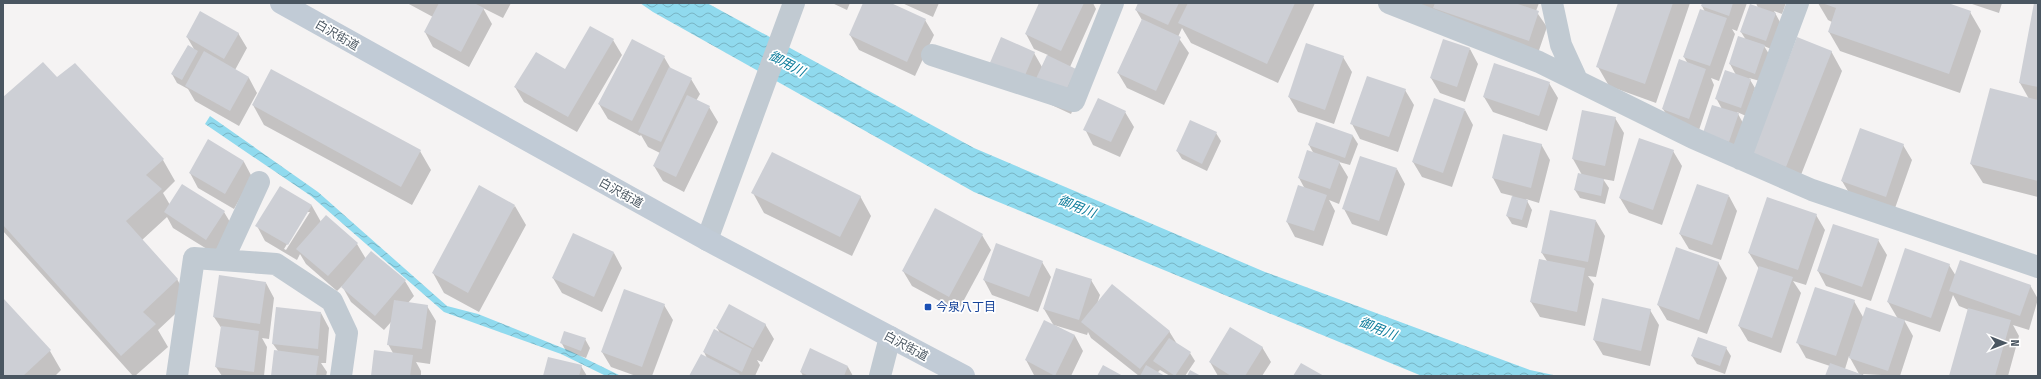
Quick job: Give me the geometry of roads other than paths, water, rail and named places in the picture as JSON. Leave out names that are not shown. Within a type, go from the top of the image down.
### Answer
[{"type":"main road","name":"白沢街道","points":[[281,3],[707,240],[964,376]]},
{"type":"street","points":[[707,240],[794,3]]},
{"type":"street","points":[[932,55],[1074,101],[1113,3]]},
{"type":"street","points":[[1389,3],[1539,62],[1693,138],[1812,190],[2038,267]]},
{"type":"street","points":[[1552,3],[1560,45],[1577,80]]},
{"type":"street","points":[[1740,159],[1798,3]]},
{"type":"street","points":[[223,260],[259,182]]},
{"type":"street","points":[[177,376],[194,258],[276,264],[332,301],[347,333],[341,376]]},
{"type":"street","points":[[880,376],[890,337]]},
{"type":"water","name":"御用川","points":[[640,3],[707,3],[974,148],[1265,272],[1530,370],[1558,376],[1422,376],[974,192],[653,12]]},
{"type":"water","points":[[210,116],[318,192],[447,306],[478,314],[570,351],[621,376],[606,376],[561,354],[444,312],[311,196],[205,124]]},
{"type":"place","name":"今泉八丁目","points":[[928,307]]}]
